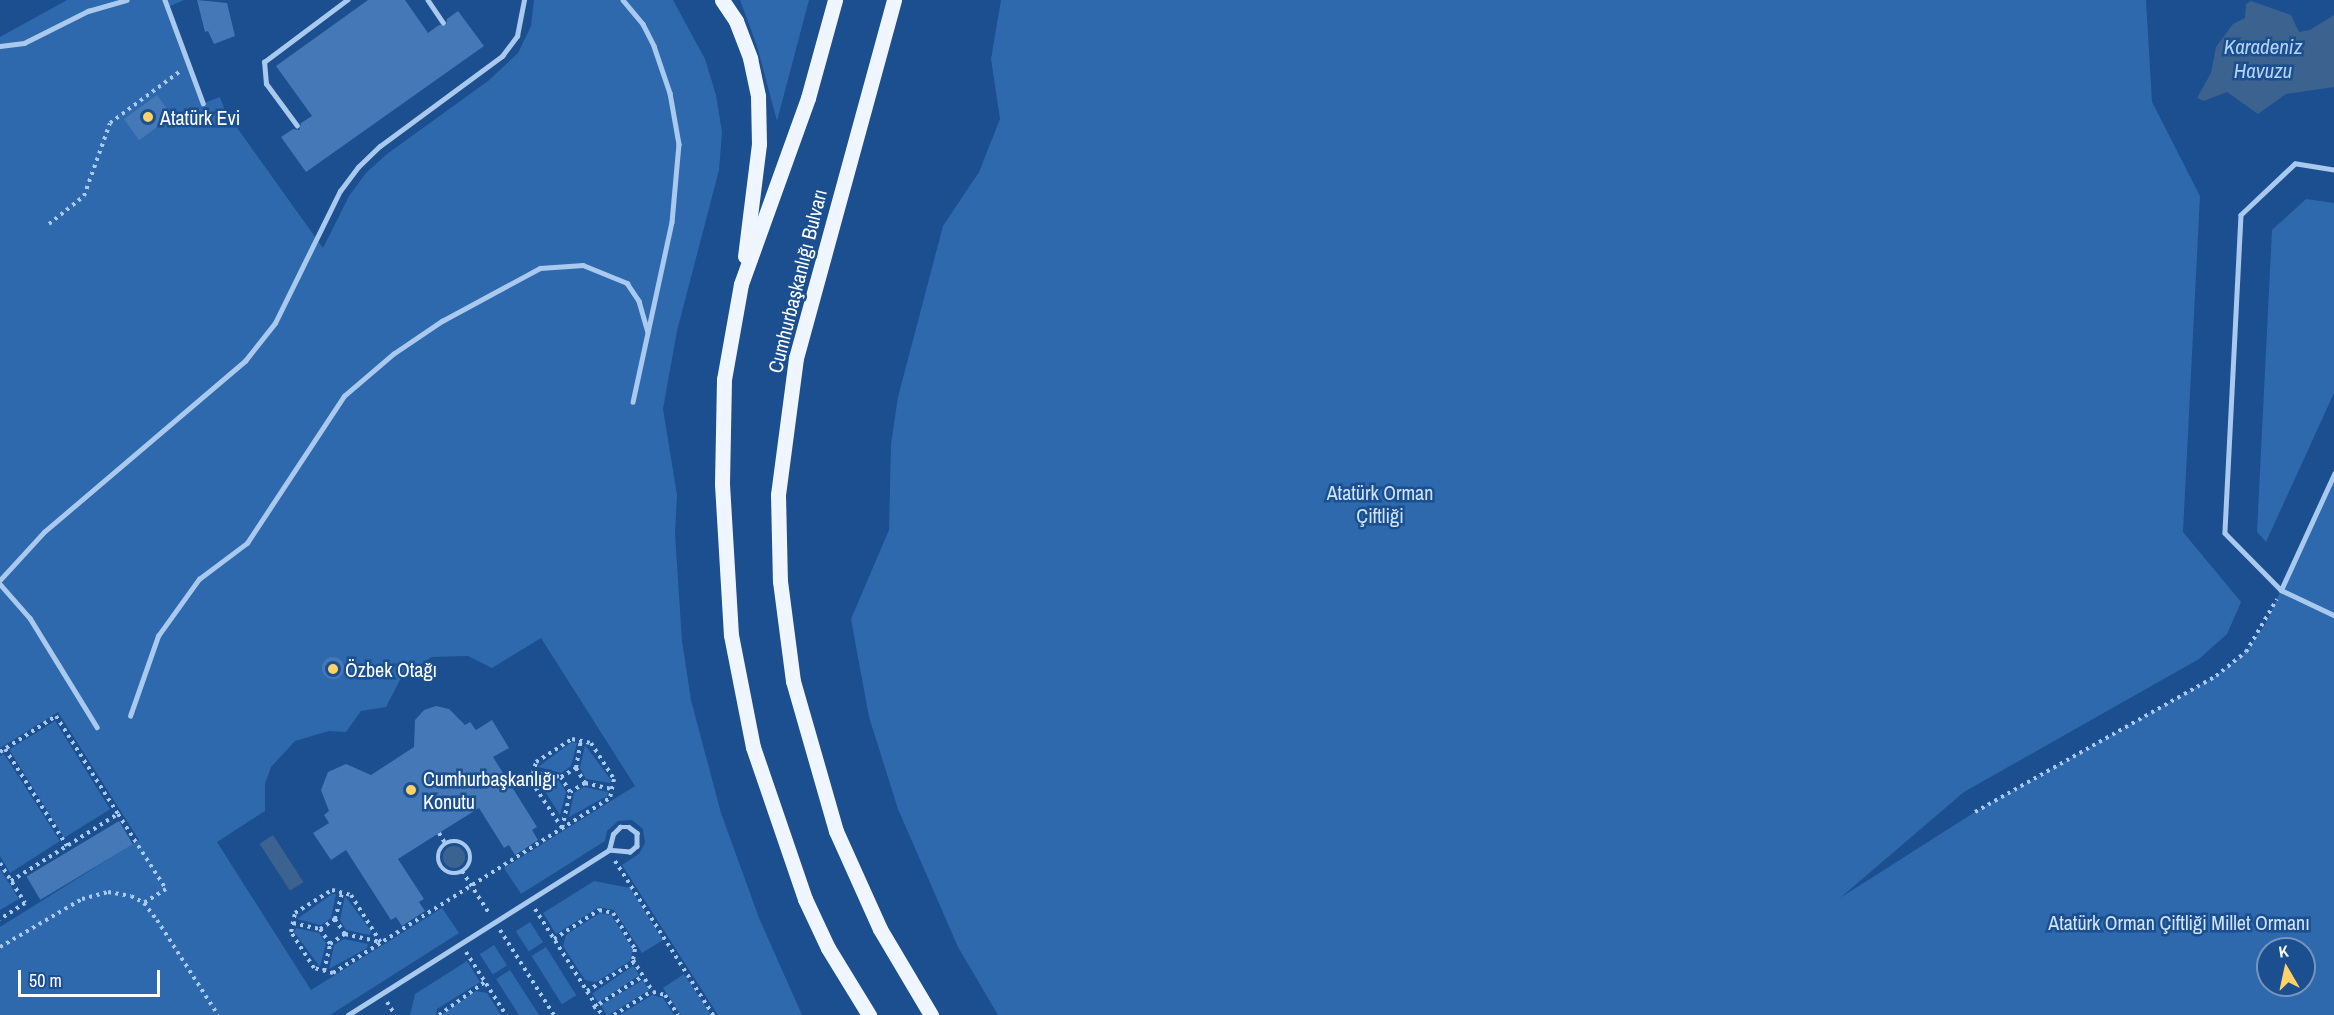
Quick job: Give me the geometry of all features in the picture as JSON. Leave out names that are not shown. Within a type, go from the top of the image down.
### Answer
[{"type":"main road","points":[[722,0],[736,21],[750,57],[758,96],[759,144],[741,284],[724,379],[721,433],[726,584],[740,691],[753,747],[785,850],[828,948],[868,1015]]},
{"type":"main road","points":[[741,284],[808,98],[835,0]]},
{"type":"main road","name":"Cumhurbaşkanlığı Bulvarı","points":[[894,0],[796,358],[778,495],[778,533],[784,616],[793,681],[820,782],[855,879],[931,1015]]},
{"type":"lane","points":[[0,46],[24,43],[88,11],[126,0]]},
{"type":"lane","points":[[165,0],[203,104]]},
{"type":"lane","points":[[297,126],[266,84],[264,62],[346,0]]},
{"type":"lane","points":[[428,0],[443,22]]},
{"type":"lane","points":[[97,727],[30,618],[0,582],[44,532],[245,361],[276,323],[340,191],[358,167],[380,146],[502,57],[517,36],[524,0]]},
{"type":"lane","points":[[623,0],[643,24],[654,45],[670,93],[679,144],[674,214],[633,402]]},
{"type":"lane","points":[[2334,170],[2295,164],[2241,215],[2225,533],[2282,590],[2334,615]]},
{"type":"lane","points":[[130,716],[158,636],[200,579],[246,543],[345,396],[393,354],[442,321],[540,268],[584,265],[627,283],[639,301],[648,332]]},
{"type":"lane","points":[[2282,590],[2334,474]]},
{"type":"lane","points":[[348,1015],[609,850],[634,849],[637,833],[625,826],[616,830],[609,850]]},
{"type":"path","points":[[49,224],[84,196],[110,123],[189,65]]},
{"type":"path","points":[[1975,812],[2216,675],[2246,652],[2266,623],[2282,590]]},
{"type":"path","points":[[0,752],[56,716],[166,889],[144,903]]},
{"type":"path","points":[[381,942],[351,895],[332,890],[295,913],[291,933],[314,969],[333,973],[610,798],[614,779],[591,743],[572,739],[536,762],[531,781],[562,828]]},
{"type":"path","points":[[581,741],[576,768],[585,783]]},
{"type":"path","points":[[5,749],[67,846]]},
{"type":"path","points":[[534,771],[561,777],[576,768]]},
{"type":"path","points":[[561,777],[570,792],[562,828]]},
{"type":"path","points":[[570,792],[585,783],[612,789]]},
{"type":"path","points":[[11,881],[118,814]]},
{"type":"path","points":[[439,833],[445,843]]},
{"type":"path","points":[[457,841],[467,847],[470,858],[462,871],[450,873],[441,868],[437,857],[445,843],[457,841]]},
{"type":"path","points":[[609,850],[713,1015]]},
{"type":"path","points":[[0,863],[26,903],[0,919]]},
{"type":"path","points":[[462,871],[554,1015]]},
{"type":"path","points":[[0,947],[95,894],[120,892],[144,903],[218,1015]]},
{"type":"path","points":[[293,923],[320,929],[335,920],[342,893]]},
{"type":"path","points":[[554,939],[599,910],[613,913],[635,949],[634,962],[652,991],[665,995],[678,1015]]},
{"type":"path","points":[[335,920],[345,934],[381,942]]},
{"type":"path","points":[[542,920],[602,1015]]},
{"type":"path","points":[[320,929],[330,944]]},
{"type":"path","points":[[324,971],[330,944],[345,934]]},
{"type":"path","points":[[587,991],[634,962]]},
{"type":"path","points":[[473,964],[506,1015]]},
{"type":"path","points":[[595,1007],[643,976]]},
{"type":"path","points":[[439,1015],[485,982]]},
{"type":"path","points":[[614,1015],[652,991]]},
{"type":"green space","points":[[67,0],[184,0],[168,7],[204,103],[220,97],[225,111],[323,248],[349,196],[366,173],[387,154],[488,81],[518,53],[531,26],[534,0],[673,0],[705,59],[716,95],[722,132],[719,170],[677,331],[663,409],[677,495],[675,534],[682,641],[691,700],[721,813],[759,918],[802,1015],[718,1015],[622,865],[639,854],[645,843],[643,829],[632,820],[618,821],[607,831],[605,841],[521,894],[504,868],[635,786],[541,638],[492,668],[468,656],[432,657],[402,676],[386,707],[361,711],[346,732],[329,731],[295,741],[271,767],[265,784],[265,811],[217,842],[311,990],[442,908],[459,933],[330,1015],[0,1015],[0,927],[139,840],[58,712],[0,748],[0,37]]},
{"type":"green space","points":[[740,0],[809,0],[777,121],[757,46]]},
{"type":"green space","name":"Atatürk Orman Çiftliği","points":[[1001,0],[2146,0],[2152,102],[2200,196],[2183,532],[2241,602],[2227,634],[2199,659],[1964,792],[1840,898],[1975,812],[2216,676],[2246,652],[2266,623],[2334,474],[2334,1015],[998,1015],[958,947],[898,809],[869,717],[851,619],[889,530],[891,444],[898,397],[943,226],[979,172],[1000,119],[991,59]]},
{"type":"green space","points":[[2306,199],[2334,203],[2334,393],[2266,542],[2257,532],[2272,230]]},
{"type":"green space","points":[[55,721],[110,809],[64,838],[9,750]]},
{"type":"green space","points":[[572,742],[577,743],[571,766],[561,773],[538,767]]},
{"type":"green space","points":[[585,745],[611,780],[610,783],[586,779],[580,768]]},
{"type":"green space","points":[[4,754],[60,841],[10,873],[0,856],[0,756]]},
{"type":"green space","points":[[535,776],[559,781],[566,792],[560,815]]},
{"type":"green space","points":[[584,787],[608,792],[607,796],[569,817],[574,793]]},
{"type":"green space","points":[[0,869],[19,899],[0,910]]},
{"type":"green space","points":[[594,881],[630,888],[663,940],[642,953],[614,910],[599,907],[556,934],[543,913]]},
{"type":"green space","points":[[332,894],[336,894],[331,918],[321,925],[297,919]]},
{"type":"green space","points":[[345,896],[371,931],[370,935],[346,930],[340,920]]},
{"type":"green space","points":[[600,913],[611,915],[633,949],[630,961],[596,982],[585,980],[563,946],[566,935]]},
{"type":"green space","points":[[530,922],[543,942],[529,951],[516,931]]},
{"type":"green space","points":[[296,928],[319,933],[326,943],[320,967],[294,932]]},
{"type":"green space","points":[[344,939],[368,944],[367,948],[329,969],[334,945]]},
{"type":"green space","points":[[494,945],[507,965],[493,974],[480,954]]},
{"type":"green space","points":[[546,947],[576,995],[562,1004],[532,956]]},
{"type":"green space","points":[[467,961],[480,982],[437,1009],[436,1015],[410,1015],[415,994]]},
{"type":"green space","points":[[633,966],[639,975],[599,1003],[592,993]]},
{"type":"green space","points":[[510,970],[539,1015],[519,1015],[496,979]]},
{"type":"green space","points":[[684,974],[711,1015],[681,1015],[663,988]]},
{"type":"green space","points":[[643,980],[649,990],[608,1015],[601,1005]]},
{"type":"green space","points":[[476,991],[487,993],[501,1015],[441,1015]]},
{"type":"green space","points":[[652,995],[663,998],[674,1015],[620,1015]]},
{"type":"water","name":"Karadeniz Havuzu","points":[[2251,1],[2291,15],[2299,32],[2310,30],[2334,15],[2334,87],[2286,94],[2258,114],[2227,92],[2204,101],[2197,98],[2211,73],[2216,47],[2233,24],[2245,18],[2246,4]]},
{"type":"water","points":[[273,835],[303,882],[290,891],[260,844]]},
{"type":"water","points":[[454,846],[464,853],[465,857],[458,867],[454,868],[444,861],[443,857],[450,847]]},
{"type":"building","points":[[197,0],[227,3],[235,36],[214,44],[208,31],[205,32]]},
{"type":"building","points":[[368,0],[405,0],[428,33],[439,25],[446,25],[447,19],[458,11],[484,46],[306,172],[281,137],[293,129],[299,130],[301,123],[312,116],[276,66]]},
{"type":"building","name":"Atatürk Evi","points":[[157,95],[172,116],[139,140],[124,119]]},
{"type":"building","name":"Özbek Otağı","points":[[329,657],[337,657],[344,664],[344,672],[337,679],[329,679],[322,672],[322,664]]},
{"type":"building","points":[[436,706],[449,709],[465,725],[470,722],[476,730],[492,720],[509,748],[493,757],[537,827],[532,830],[538,840],[515,855],[509,845],[504,848],[479,808],[439,833],[398,859],[424,899],[419,902],[425,911],[402,926],[396,917],[391,920],[346,850],[331,860],[313,833],[329,823],[324,815],[329,811],[321,790],[328,772],[346,764],[371,775],[414,747],[415,720],[424,710]]},
{"type":"building","points":[[119,821],[133,844],[40,900],[26,877]]},
{"type":"place","name":"Atatürk Evi","points":[[148,117]]},
{"type":"place","name":"Özbek Otağı","points":[[333,669]]},
{"type":"place","name":"Cumhurbaşkanlığı Konutu","points":[[411,790]]},
{"type":"park label","name":"Atatürk Orman Çiftliği Millet Ormanı","points":[[2179,922]]}]
